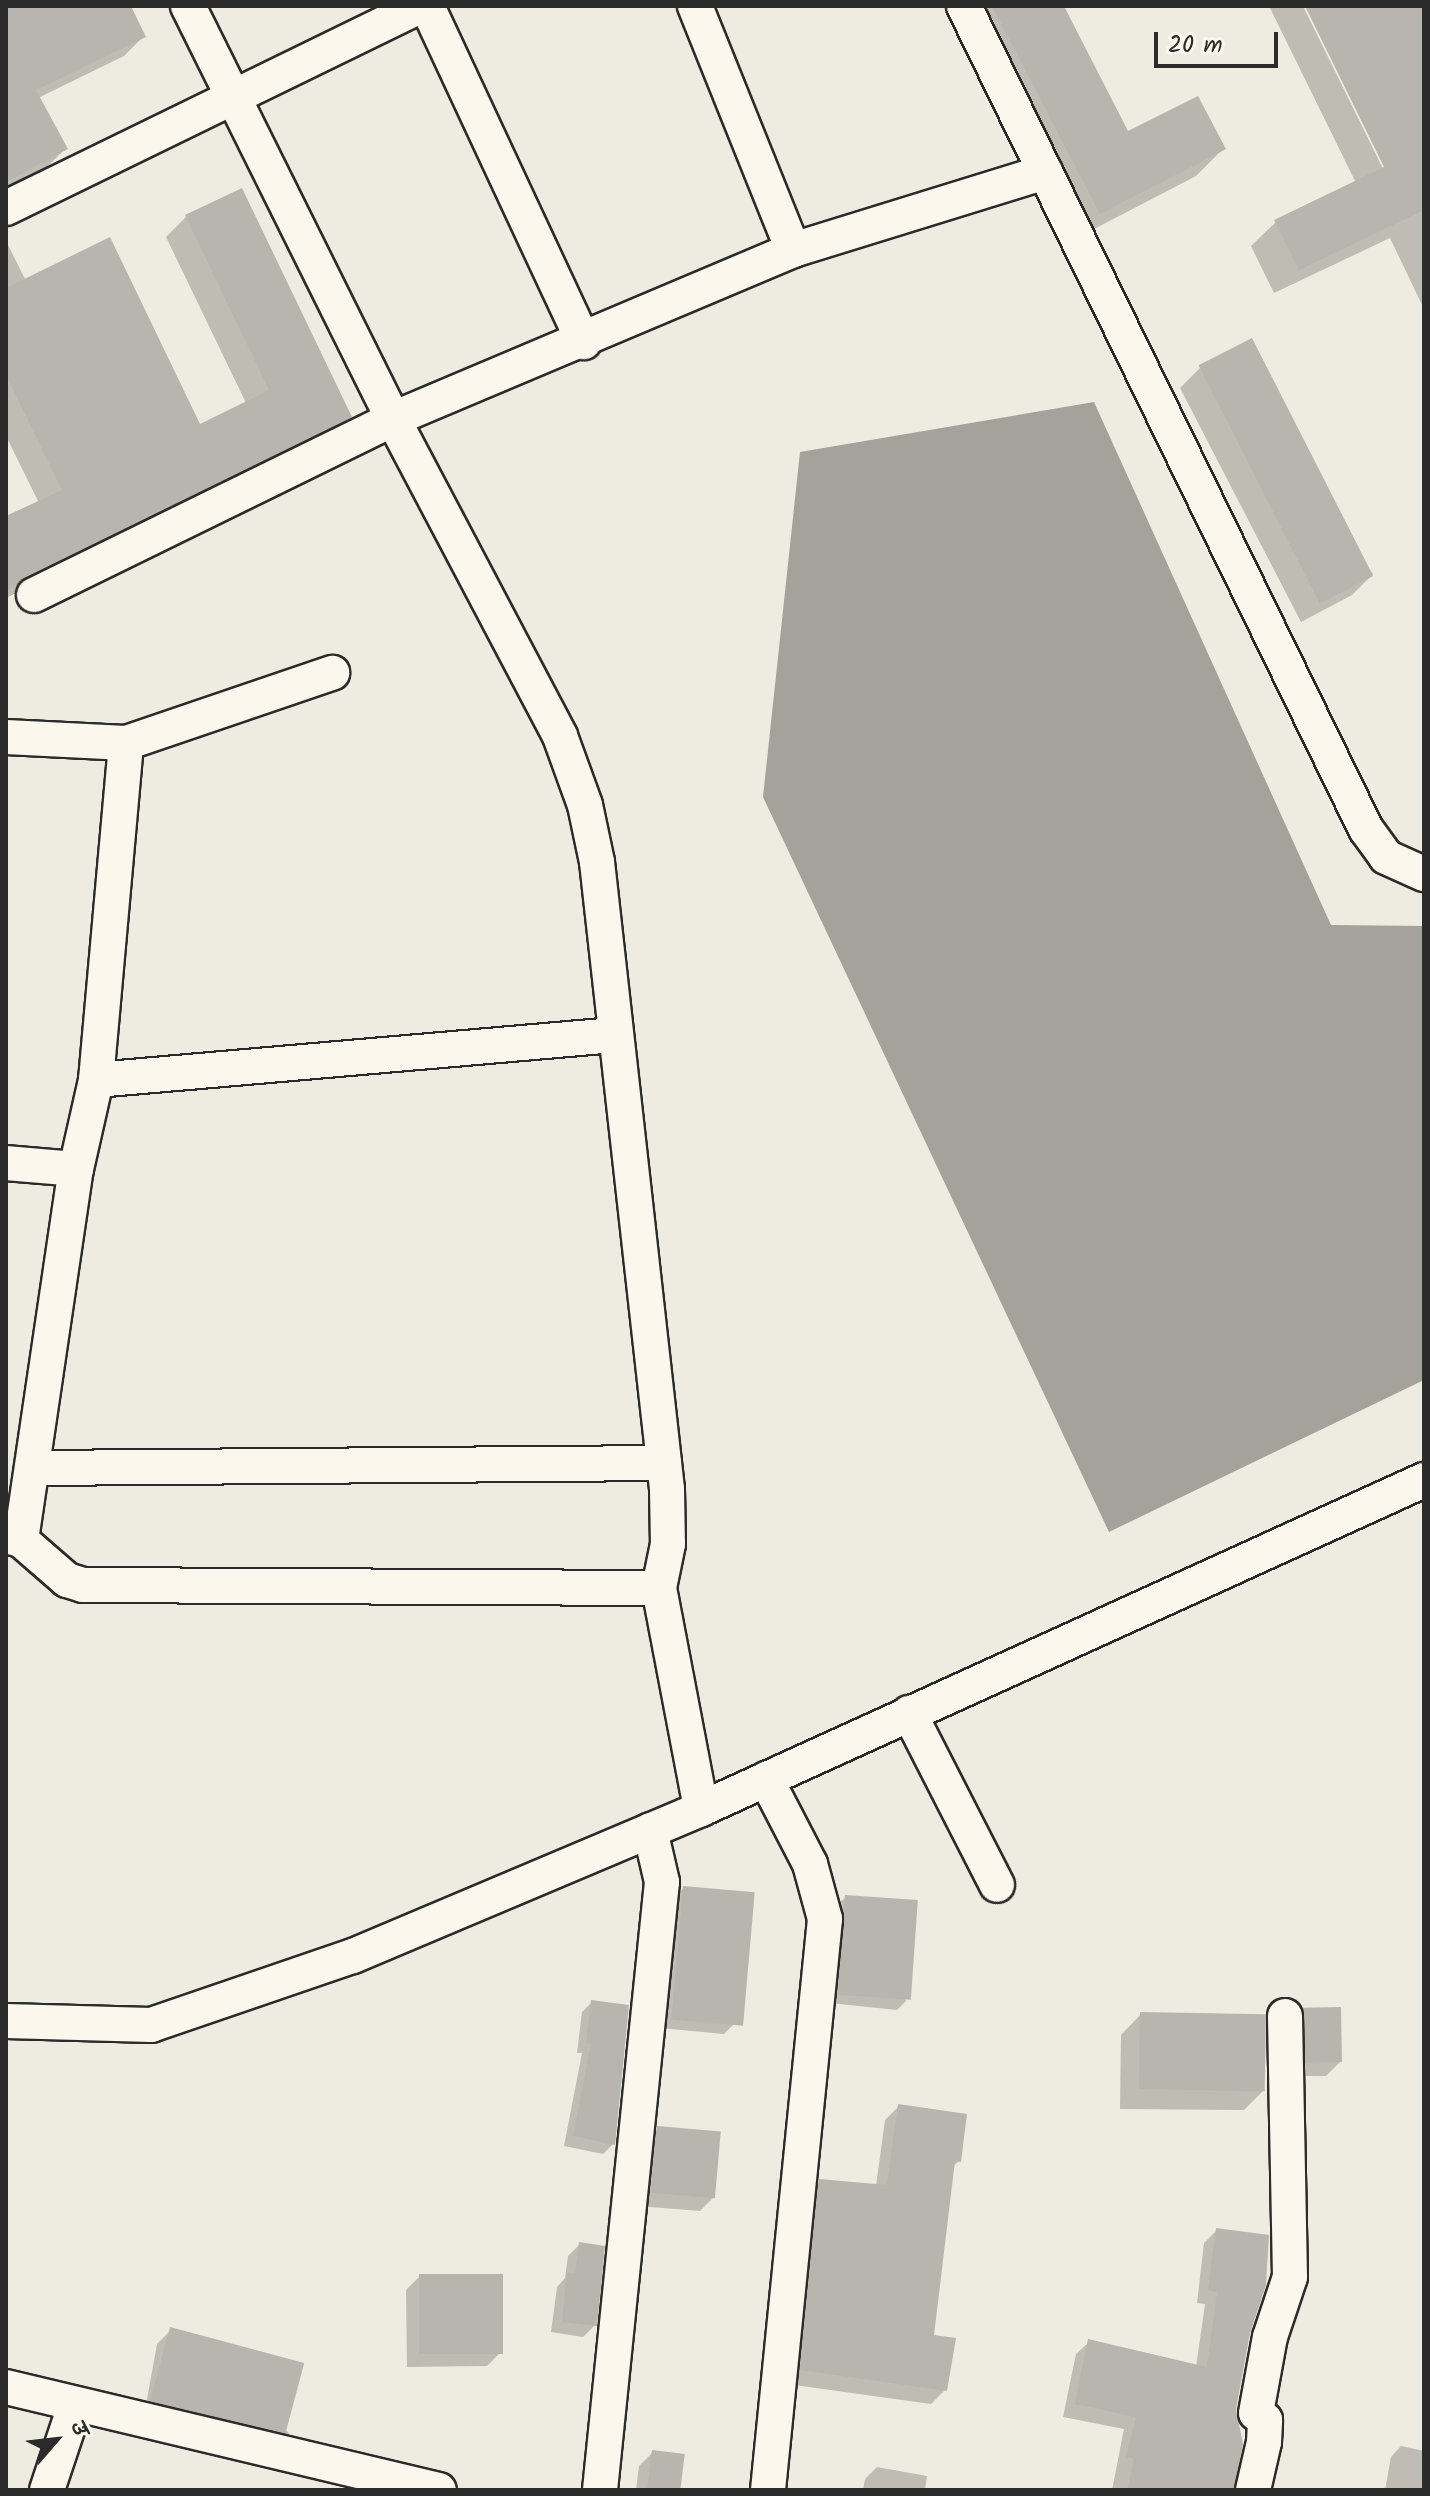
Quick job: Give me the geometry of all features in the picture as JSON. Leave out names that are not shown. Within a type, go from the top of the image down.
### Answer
[{"type":"street","points":[[188,6],[393,419],[560,736],[585,805],[597,862],[664,1463],[668,1544],[659,1588],[701,1809]]},
{"type":"street","points":[[6,208],[424,6],[584,342]]},
{"type":"street","points":[[695,6],[793,250]]},
{"type":"street","points":[[964,6],[1366,829],[1386,857],[1424,874]]},
{"type":"street","points":[[34,595],[393,419],[584,342],[793,250],[1045,172]]},
{"type":"street","points":[[6,737],[126,743],[332,673]]},
{"type":"street","points":[[126,743],[96,1080],[76,1169],[32,1468],[14,1538],[67,1580],[127,1589],[659,1588]]},
{"type":"street","points":[[96,1080],[614,1035]]},
{"type":"street","points":[[6,1163],[76,1169]]},
{"type":"street","points":[[32,1468],[664,1463]]},
{"type":"street","points":[[6,2021],[151,2025],[353,1956],[701,1809],[1424,1480]]},
{"type":"street","points":[[909,1713],[997,1885]]},
{"type":"street","points":[[766,1779],[810,1864],[825,1919],[768,2490]]},
{"type":"street","points":[[600,2490],[662,1882],[650,1830]]},
{"type":"street","points":[[1253,2490],[1264,2442],[1265,2420],[1256,2413],[1270,2337],[1290,2277],[1285,2016]]},
{"type":"street","points":[[6,2387],[75,2406],[439,2490]]},
{"type":"street","points":[[47,2490],[75,2406]]},
{"type":"shaded area","points":[[1094,402],[1331,925],[1424,926],[1424,1380],[1109,1532],[763,797],[800,452]]},
{"type":"building","points":[[6,6],[131,6],[146,37],[36,90],[68,149],[6,182]]},
{"type":"building","points":[[992,6],[1064,6],[1128,131],[1198,96],[1226,149],[1100,214]]},
{"type":"building","points":[[1305,6],[1424,6],[1424,210],[1299,270],[1274,220],[1384,167]]},
{"type":"building","points":[[242,188],[352,417],[25,577],[6,592],[6,516],[62,490],[6,375],[6,288],[110,237],[200,424],[269,390],[185,215]]},
{"type":"building","points":[[1252,338],[1373,576],[1320,603],[1199,365]]},
{"type":"building","points":[[683,1886],[755,1892],[743,2026],[671,2019]]},
{"type":"building","points":[[845,1895],[918,1900],[911,2000],[838,1995]]},
{"type":"building","points":[[591,2000],[629,2005],[615,2145],[573,2136],[591,2044],[586,2043]]},
{"type":"building","points":[[1341,2007],[1342,2062],[1304,2063],[1303,2008]]},
{"type":"building","points":[[1140,2012],[1266,2014],[1265,2091],[1139,2089]]},
{"type":"building","points":[[898,2104],[967,2114],[961,2162],[955,2161],[934,2335],[956,2338],[947,2391],[800,2370],[819,2179],[887,2185]]},
{"type":"building","points":[[657,2126],[721,2132],[715,2198],[651,2193]]},
{"type":"building","points":[[1216,2228],[1269,2235],[1266,2285],[1250,2333],[1236,2409],[1243,2444],[1234,2490],[1127,2490],[1134,2459],[1126,2457],[1136,2417],[1075,2404],[1088,2339],[1207,2367],[1217,2292],[1208,2290]]},
{"type":"building","points":[[579,2242],[605,2246],[597,2326],[562,2322],[567,2273],[575,2274]]},
{"type":"building","points":[[419,2274],[503,2274],[503,2354],[419,2354]]},
{"type":"building","points":[[170,2327],[304,2363],[285,2436],[150,2400]]},
{"type":"building","points":[[652,2450],[685,2454],[680,2490],[647,2490]]}]
